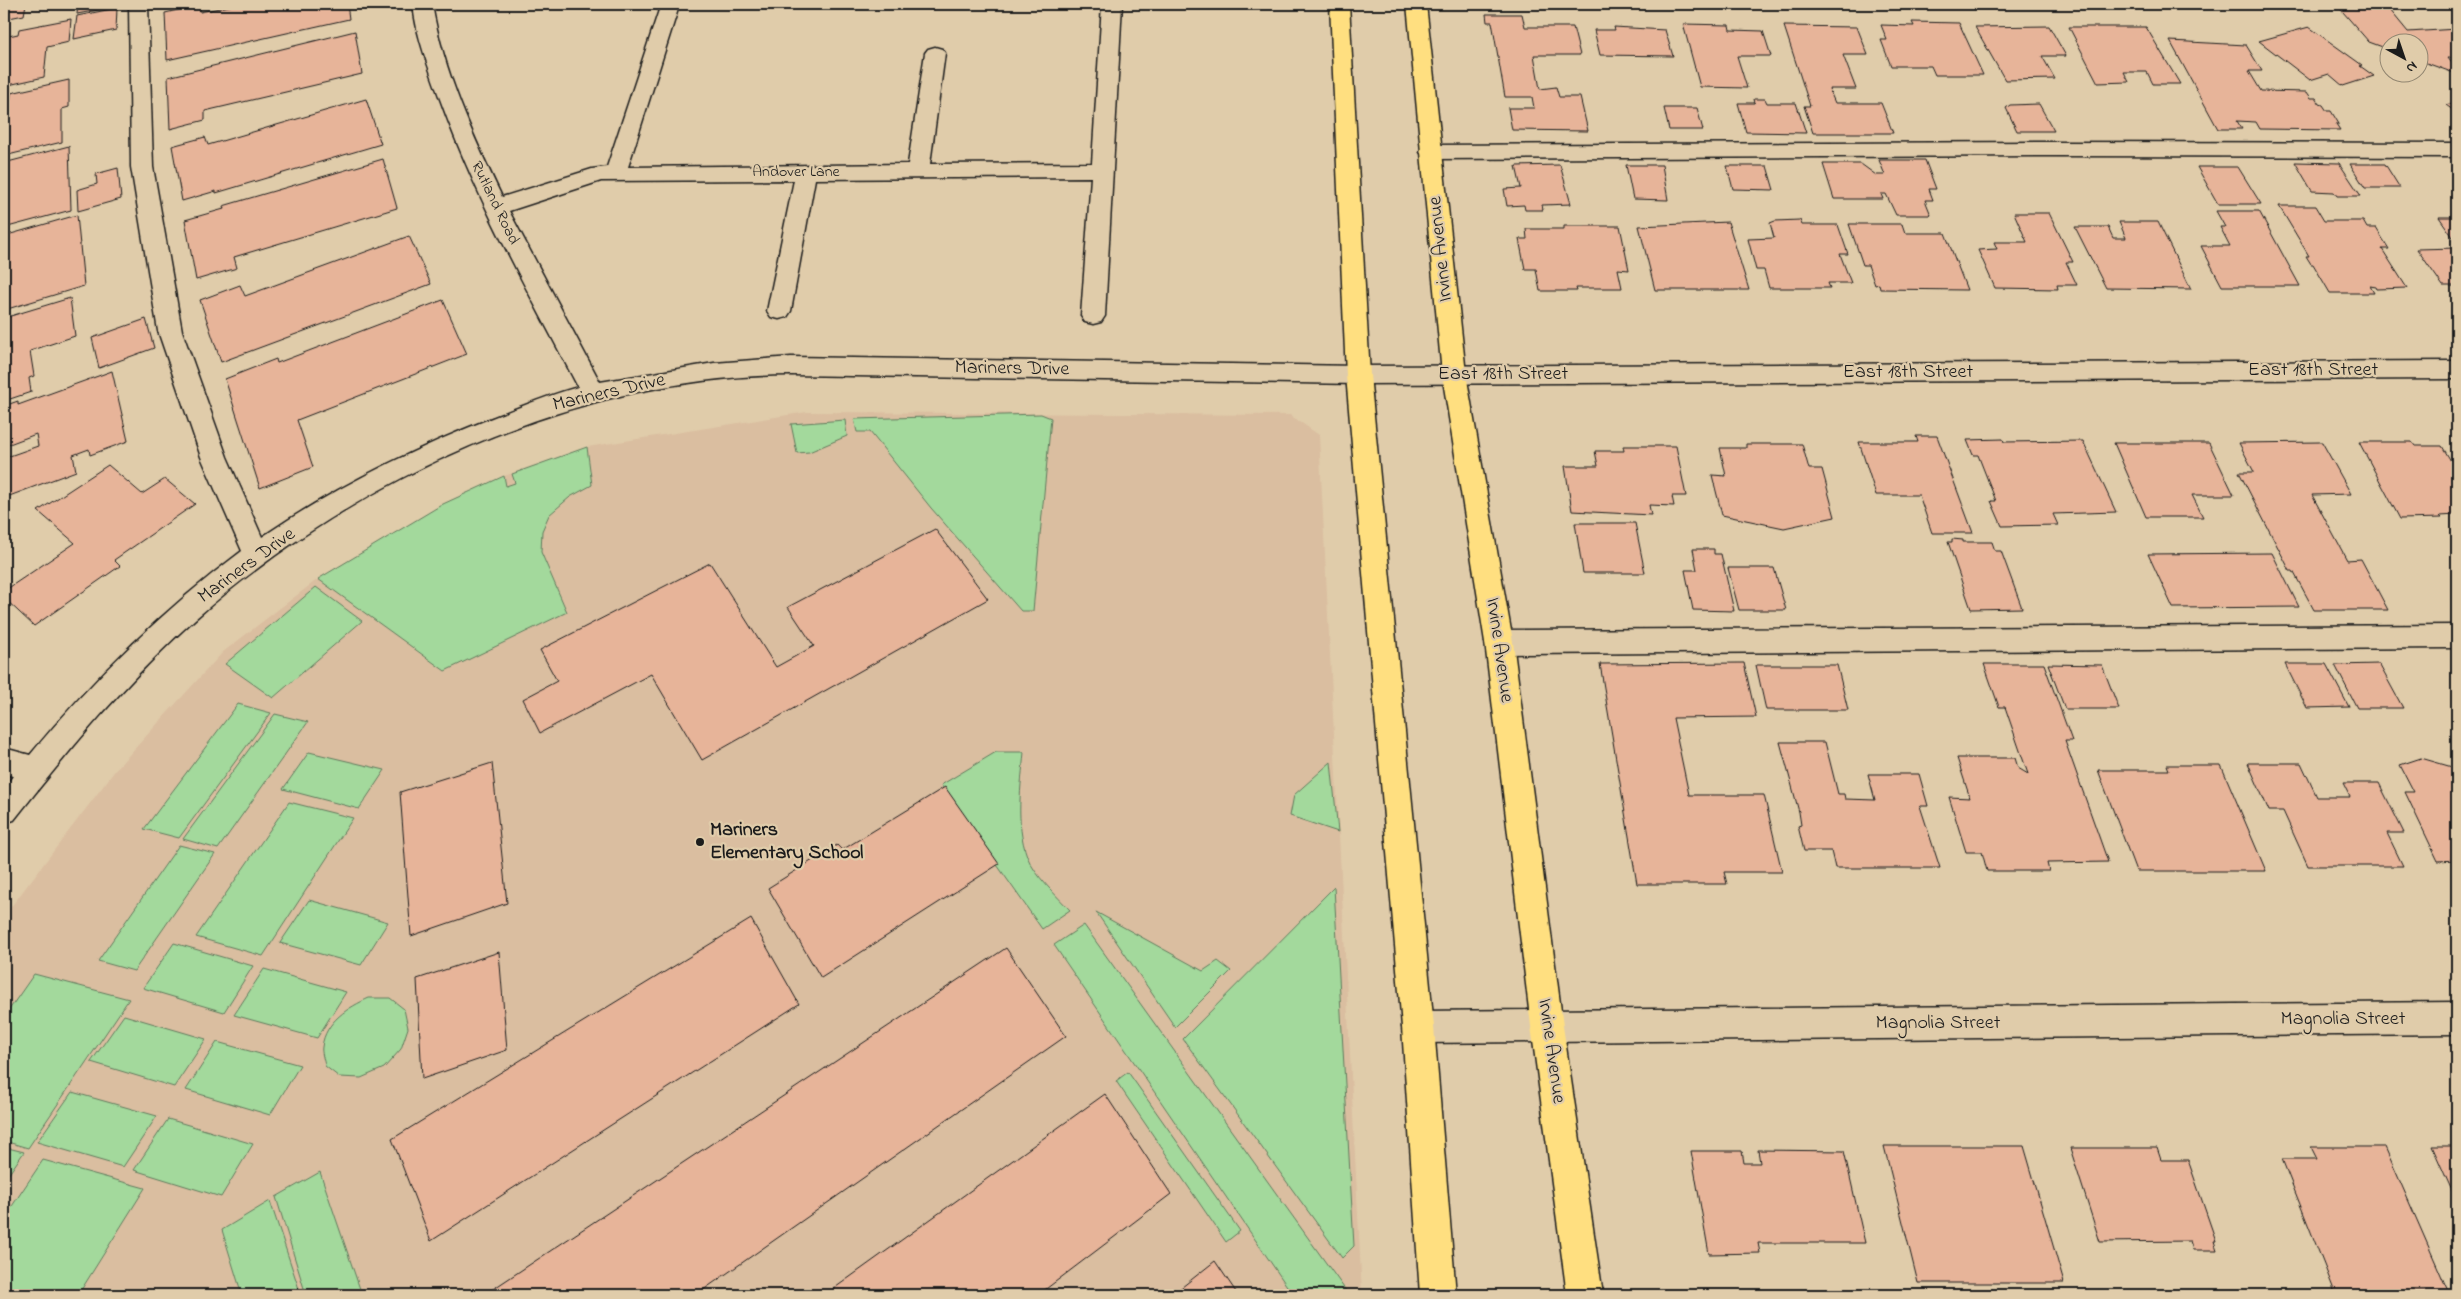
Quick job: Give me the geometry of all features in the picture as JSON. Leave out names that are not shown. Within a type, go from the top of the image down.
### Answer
[{"type":"main road","points":[[1339,4],[1358,375],[1418,1027],[1438,1295]]},
{"type":"main road","name":"Irvine Avenue","points":[[1416,4],[1454,374],[1499,642],[1547,1026],[1585,1295]]},
{"type":"street","points":[[138,4],[142,167],[170,331],[214,457],[257,555]]},
{"type":"street","name":"Rutland Road","points":[[422,4],[426,30],[458,124],[496,207],[593,392]]},
{"type":"street","points":[[1093,316],[1100,170],[1112,4]]},
{"type":"street","points":[[615,174],[669,6]]},
{"type":"street","points":[[918,171],[935,53]]},
{"type":"street","points":[[1431,152],[2051,149],[2457,150]]},
{"type":"street","name":"Andover Lane","points":[[496,207],[600,174],[1100,170]]},
{"type":"street","points":[[779,311],[806,172]]},
{"type":"street","name":"Mariners Drive","points":[[4,810],[36,770],[131,664],[184,612],[257,555],[384,476],[431,452],[536,410],[593,392],[699,374],[756,367],[837,366],[1358,375]]},
{"type":"street","name":"East 18th Street","points":[[1358,375],[2457,370]]},
{"type":"street","points":[[1499,642],[2457,636]]},
{"type":"street","points":[[4,761],[36,770]]},
{"type":"street","name":"Magnolia Street","points":[[1418,1027],[2457,1018]]},
{"type":"shaded area","name":"Mariners Elementary School","points":[[807,412],[1290,415],[1319,435],[1362,1295],[4,1295],[4,916],[117,768],[223,652],[318,579],[443,504],[504,476],[587,447]]},
{"type":"green space","points":[[1041,414],[1051,418],[1033,611],[1021,611],[931,508],[870,432],[857,432],[854,419]]},
{"type":"green space","points":[[845,420],[847,436],[809,452],[797,453],[791,424]]},
{"type":"green space","points":[[587,447],[592,485],[570,497],[549,515],[542,531],[541,552],[567,612],[445,671],[318,579],[443,504],[504,476],[506,486],[515,483],[512,474]]},
{"type":"green space","points":[[316,587],[362,621],[273,698],[225,664]]},
{"type":"green space","points":[[238,704],[271,713],[179,838],[144,829]]},
{"type":"green space","points":[[275,714],[308,722],[218,849],[183,839]]},
{"type":"green space","points":[[309,752],[385,770],[359,809],[283,789]]},
{"type":"green space","points":[[996,752],[1024,752],[1020,791],[1023,843],[1030,863],[1040,878],[1070,910],[1042,929],[941,785]]},
{"type":"green space","points":[[1331,762],[1338,832],[1290,816],[1294,795]]},
{"type":"green space","points":[[289,802],[353,818],[263,956],[196,937]]},
{"type":"green space","points":[[179,845],[215,854],[134,971],[98,961]]},
{"type":"green space","points":[[1334,887],[1354,1246],[1342,1258],[1183,1039]]},
{"type":"green space","points":[[309,900],[388,922],[361,965],[280,943]]},
{"type":"green space","points":[[1096,912],[1203,971],[1218,961],[1231,971],[1175,1027]]},
{"type":"green space","points":[[1084,925],[1349,1295],[1293,1295],[1054,945]]},
{"type":"green space","points":[[174,943],[253,966],[224,1012],[143,988]]},
{"type":"green space","points":[[264,969],[346,992],[317,1038],[234,1015]]},
{"type":"green space","points":[[34,974],[129,999],[28,1148],[4,1141],[4,1017]]},
{"type":"green space","points":[[369,998],[390,998],[404,1009],[408,1028],[401,1049],[384,1068],[361,1078],[339,1077],[325,1066],[322,1054],[324,1038],[333,1022],[339,1016]]},
{"type":"green space","points":[[124,1015],[206,1039],[174,1087],[91,1062]]},
{"type":"green space","points":[[217,1042],[300,1065],[270,1115],[186,1090]]},
{"type":"green space","points":[[1128,1072],[1240,1231],[1226,1242],[1116,1081]]},
{"type":"green space","points":[[72,1092],[157,1116],[123,1167],[37,1142]]},
{"type":"green space","points":[[168,1119],[253,1144],[221,1197],[134,1170]]},
{"type":"green space","points":[[4,1147],[24,1152],[4,1181]]},
{"type":"green space","points":[[43,1160],[145,1188],[78,1295],[4,1295],[4,1218]]},
{"type":"green space","points":[[320,1172],[362,1295],[306,1295],[276,1197]]},
{"type":"green space","points":[[270,1201],[301,1295],[242,1295],[222,1230]]},
{"type":"building","points":[[4,4],[26,4],[24,15],[4,19]]},
{"type":"building","points":[[78,4],[119,4],[119,6],[77,14]]},
{"type":"building","points":[[239,4],[347,4],[349,19],[167,60],[165,13],[200,5],[200,12]]},
{"type":"building","points":[[2336,4],[2385,4],[2408,32],[2378,32],[2378,45],[2369,42]]},
{"type":"building","points":[[117,8],[116,30],[74,39],[77,16]]},
{"type":"building","points":[[1486,14],[1522,14],[1525,27],[1573,27],[1580,55],[1534,55],[1540,89],[1556,87],[1559,97],[1580,97],[1588,131],[1512,130],[1508,108],[1534,108],[1532,97],[1505,97],[1492,22],[1487,22]]},
{"type":"building","points":[[71,19],[69,42],[47,47],[44,77],[4,86],[4,37],[18,34],[19,29]]},
{"type":"building","points":[[1912,22],[1959,23],[1983,75],[1935,75],[1931,66],[1891,66],[1881,40],[1887,40],[1881,25],[1914,26]]},
{"type":"building","points":[[1683,24],[1729,25],[1730,30],[1763,31],[1771,56],[1737,56],[1747,88],[1700,87]]},
{"type":"building","points":[[1784,26],[1857,27],[1868,55],[1843,55],[1856,89],[1829,89],[1835,103],[1881,103],[1893,133],[1813,133],[1804,106],[1810,106]]},
{"type":"building","points":[[2049,26],[2066,56],[2042,56],[2055,79],[2005,80],[1975,27]]},
{"type":"building","points":[[1614,27],[1665,30],[1673,56],[1600,55],[1594,30],[1615,30]]},
{"type":"building","points":[[2069,27],[2146,27],[2180,84],[2153,84],[2147,72],[2124,72],[2129,82],[2098,83]]},
{"type":"building","points":[[2309,27],[2362,65],[2360,66],[2374,76],[2343,86],[2329,74],[2310,80],[2259,41]]},
{"type":"building","points":[[2457,29],[2457,58],[2448,58],[2457,70],[2457,74],[2428,64],[2428,32],[2408,32]]},
{"type":"building","points":[[355,31],[362,74],[205,111],[205,120],[170,129],[168,77]]},
{"type":"building","points":[[2170,41],[2246,45],[2262,71],[2249,71],[2261,91],[2307,92],[2311,98],[2316,98],[2327,111],[2331,111],[2339,124],[2336,124],[2340,130],[2260,129],[2256,122],[2237,121],[2242,129],[2218,129]]},
{"type":"building","points":[[69,80],[69,107],[62,109],[62,142],[4,156],[4,121],[9,120],[11,93]]},
{"type":"building","points":[[366,99],[381,144],[216,193],[216,191],[182,201],[172,146],[205,137],[208,145]]},
{"type":"building","points":[[1754,99],[1765,99],[1767,103],[1796,103],[1806,133],[1746,132],[1738,103],[1755,103]]},
{"type":"building","points":[[2457,101],[2457,113],[2446,105]]},
{"type":"building","points":[[2039,104],[2054,131],[2017,131],[2006,108],[2010,105]]},
{"type":"building","points":[[1664,108],[1697,108],[1703,130],[1669,130]]},
{"type":"building","points":[[69,146],[71,210],[4,228],[4,163]]},
{"type":"building","points":[[383,159],[397,208],[234,257],[237,268],[196,280],[185,220],[224,209],[223,206]]},
{"type":"building","points":[[1879,160],[1925,160],[1936,189],[1929,189],[1933,200],[1925,200],[1931,215],[1896,215],[1886,194],[1881,194],[1883,199],[1834,199],[1823,164],[1861,164],[1876,175],[1885,175]]},
{"type":"building","points":[[2295,162],[2339,163],[2361,196],[2337,196],[2334,192],[2312,191]]},
{"type":"building","points":[[2350,164],[2385,164],[2400,188],[2365,188]]},
{"type":"building","points":[[1560,165],[1571,204],[1542,205],[1543,210],[1525,210],[1524,205],[1507,206],[1504,189],[1521,188],[1516,166]]},
{"type":"building","points":[[1626,165],[1662,165],[1668,200],[1633,199]]},
{"type":"building","points":[[1727,166],[1767,166],[1774,190],[1733,189]]},
{"type":"building","points":[[2197,167],[2238,167],[2261,204],[2218,204]]},
{"type":"building","points":[[118,168],[121,199],[78,211],[77,190],[97,184],[96,174]]},
{"type":"building","points":[[2279,206],[2315,206],[2324,221],[2363,221],[2367,228],[2376,228],[2389,249],[2382,249],[2407,288],[2377,289],[2370,286],[2374,293],[2330,293],[2313,264],[2311,264],[2306,256],[2309,256]]},
{"type":"building","points":[[2216,211],[2259,211],[2300,286],[2222,286],[2201,246],[2230,246],[2220,227],[2225,227]]},
{"type":"building","points":[[2014,213],[2049,213],[2073,262],[2066,262],[2077,285],[2057,285],[2058,289],[1995,288],[1978,250],[1997,249],[1994,242],[2027,242]]},
{"type":"building","points":[[77,215],[84,286],[4,310],[4,236]]},
{"type":"building","points":[[2439,217],[2457,217],[2457,243]]},
{"type":"building","points":[[1800,220],[1802,225],[1838,225],[1848,254],[1840,254],[1851,283],[1828,283],[1830,288],[1769,288],[1764,270],[1756,270],[1748,239],[1774,238],[1770,223]]},
{"type":"building","points":[[1728,222],[1749,290],[1655,290],[1639,226]]},
{"type":"building","points":[[2119,222],[2158,222],[2191,289],[2106,288],[2075,227],[2108,227],[2113,238],[2126,238]]},
{"type":"building","points":[[1849,224],[1902,224],[1905,233],[1945,233],[1967,290],[1880,289],[1879,284],[1875,285],[1868,265],[1863,265]]},
{"type":"building","points":[[1564,226],[1620,226],[1629,270],[1618,269],[1622,288],[1576,288],[1577,291],[1540,291],[1536,269],[1525,269],[1519,239],[1527,239],[1526,229],[1564,229]]},
{"type":"building","points":[[409,236],[431,284],[221,362],[200,300],[240,285],[245,296]]},
{"type":"building","points":[[2457,248],[2457,286],[2443,286],[2417,249]]},
{"type":"building","points":[[70,298],[75,336],[30,351],[34,376],[29,378],[31,392],[4,401],[4,318]]},
{"type":"building","points":[[443,300],[467,354],[297,420],[313,467],[260,488],[225,379],[276,359],[277,363]]},
{"type":"building","points":[[146,319],[154,348],[99,368],[92,338]]},
{"type":"building","points":[[112,371],[128,441],[90,455],[89,449],[73,455],[76,471],[4,498],[4,458],[38,446],[36,434],[4,446],[4,406],[18,401],[18,405]]},
{"type":"building","points":[[1916,436],[1937,436],[1973,533],[1932,533],[1919,495],[1876,495],[1859,442],[1918,442]]},
{"type":"building","points":[[2003,439],[2004,442],[2083,441],[2116,512],[2053,514],[2058,525],[2002,526],[1991,501],[1996,501],[1978,455],[1973,455],[1967,440]]},
{"type":"building","points":[[2322,442],[2351,494],[2312,495],[2347,560],[2361,559],[2388,610],[2314,610],[2293,571],[2290,571],[2239,472],[2254,472],[2239,443]]},
{"type":"building","points":[[2359,442],[2412,442],[2415,446],[2442,446],[2457,471],[2457,515],[2440,516],[2442,518],[2400,519]]},
{"type":"building","points":[[2114,443],[2209,443],[2234,495],[2192,495],[2203,517],[2146,517]]},
{"type":"building","points":[[1746,444],[1802,444],[1809,469],[1822,469],[1835,517],[1784,528],[1722,515],[1712,475],[1726,476],[1720,448],[1746,448]]},
{"type":"building","points":[[1623,446],[1676,446],[1686,496],[1672,496],[1674,506],[1649,505],[1651,515],[1572,511],[1565,466],[1598,466],[1595,451],[1624,451]]},
{"type":"building","points":[[108,465],[142,494],[165,479],[195,504],[114,560],[120,566],[34,626],[4,598],[4,591],[75,543],[38,511]]},
{"type":"building","points":[[1575,523],[1635,523],[1645,573],[1583,573]]},
{"type":"building","points":[[935,529],[988,599],[702,760],[651,674],[540,733],[523,699],[557,681],[540,650],[710,563],[776,667],[814,646],[788,607]]},
{"type":"building","points":[[1952,539],[1963,540],[1963,542],[1992,542],[1995,551],[2001,551],[2022,608],[1971,609],[1948,542],[1952,542]]},
{"type":"building","points":[[1693,549],[1714,549],[1714,554],[1721,554],[1734,611],[1693,610],[1685,570],[1697,570]]},
{"type":"building","points":[[2272,553],[2299,607],[2173,608],[2148,554]]},
{"type":"building","points":[[1728,568],[1774,568],[1786,610],[1739,610]]},
{"type":"building","points":[[1744,663],[1756,717],[1673,718],[1689,795],[1764,795],[1782,872],[1724,872],[1727,884],[1637,884],[1600,664]]},
{"type":"building","points":[[1984,664],[2044,664],[2072,741],[2065,741],[2108,862],[2047,863],[2049,871],[1987,871],[1982,852],[1966,852],[1949,797],[1970,798],[1957,758],[2015,758],[2018,768],[2028,774],[2005,707],[1999,707]]},
{"type":"building","points":[[2048,664],[2102,665],[2119,709],[2065,709]]},
{"type":"building","points":[[2285,664],[2326,664],[2349,707],[2307,708]]},
{"type":"building","points":[[2379,664],[2403,708],[2357,708],[2335,665]]},
{"type":"building","points":[[1756,665],[1837,665],[1848,710],[1766,710]]},
{"type":"building","points":[[1780,742],[1825,742],[1838,794],[1844,794],[1845,799],[1875,800],[1868,774],[1919,774],[1928,806],[1920,806],[1940,868],[1835,868],[1831,851],[1804,851],[1798,826],[1801,825],[1799,812]]},
{"type":"building","points":[[2421,758],[2452,767],[2457,773],[2457,860],[2438,861],[2405,792],[2414,792],[2400,765]]},
{"type":"building","points":[[492,763],[507,903],[411,936],[400,792]]},
{"type":"building","points":[[2248,763],[2301,763],[2317,797],[2350,797],[2343,783],[2379,783],[2404,833],[2387,833],[2403,866],[2308,866],[2283,811],[2269,811]]},
{"type":"building","points":[[2167,765],[2221,765],[2266,871],[2136,871],[2098,770],[2169,770]]},
{"type":"building","points":[[945,787],[999,864],[821,978],[768,888],[837,845],[842,850]]},
{"type":"building","points":[[751,919],[799,1004],[431,1241],[392,1139]]},
{"type":"building","points":[[1006,948],[1066,1036],[696,1295],[484,1295]]},
{"type":"building","points":[[499,952],[507,1050],[422,1079],[417,979]]},
{"type":"building","points":[[1105,1094],[1171,1194],[1038,1295],[825,1295]]},
{"type":"building","points":[[1884,1146],[2024,1146],[2064,1283],[1918,1283]]},
{"type":"building","points":[[2432,1146],[2457,1146],[2457,1202]]},
{"type":"building","points":[[2311,1147],[2385,1147],[2448,1291],[2400,1291],[2402,1295],[2336,1295],[2282,1159],[2317,1159]]},
{"type":"building","points":[[2070,1148],[2157,1148],[2161,1160],[2188,1160],[2216,1241],[2214,1241],[2217,1250],[2193,1250],[2190,1241],[2100,1242]]},
{"type":"building","points":[[1758,1150],[1844,1151],[1865,1243],[1758,1243],[1760,1253],[1709,1254],[1691,1151],[1742,1151],[1744,1163],[1760,1163]]},
{"type":"building","points":[[1215,1261],[1238,1295],[1172,1295]]},
{"type":"place","name":"Mariners Elementary School","points":[[700,842]]}]
